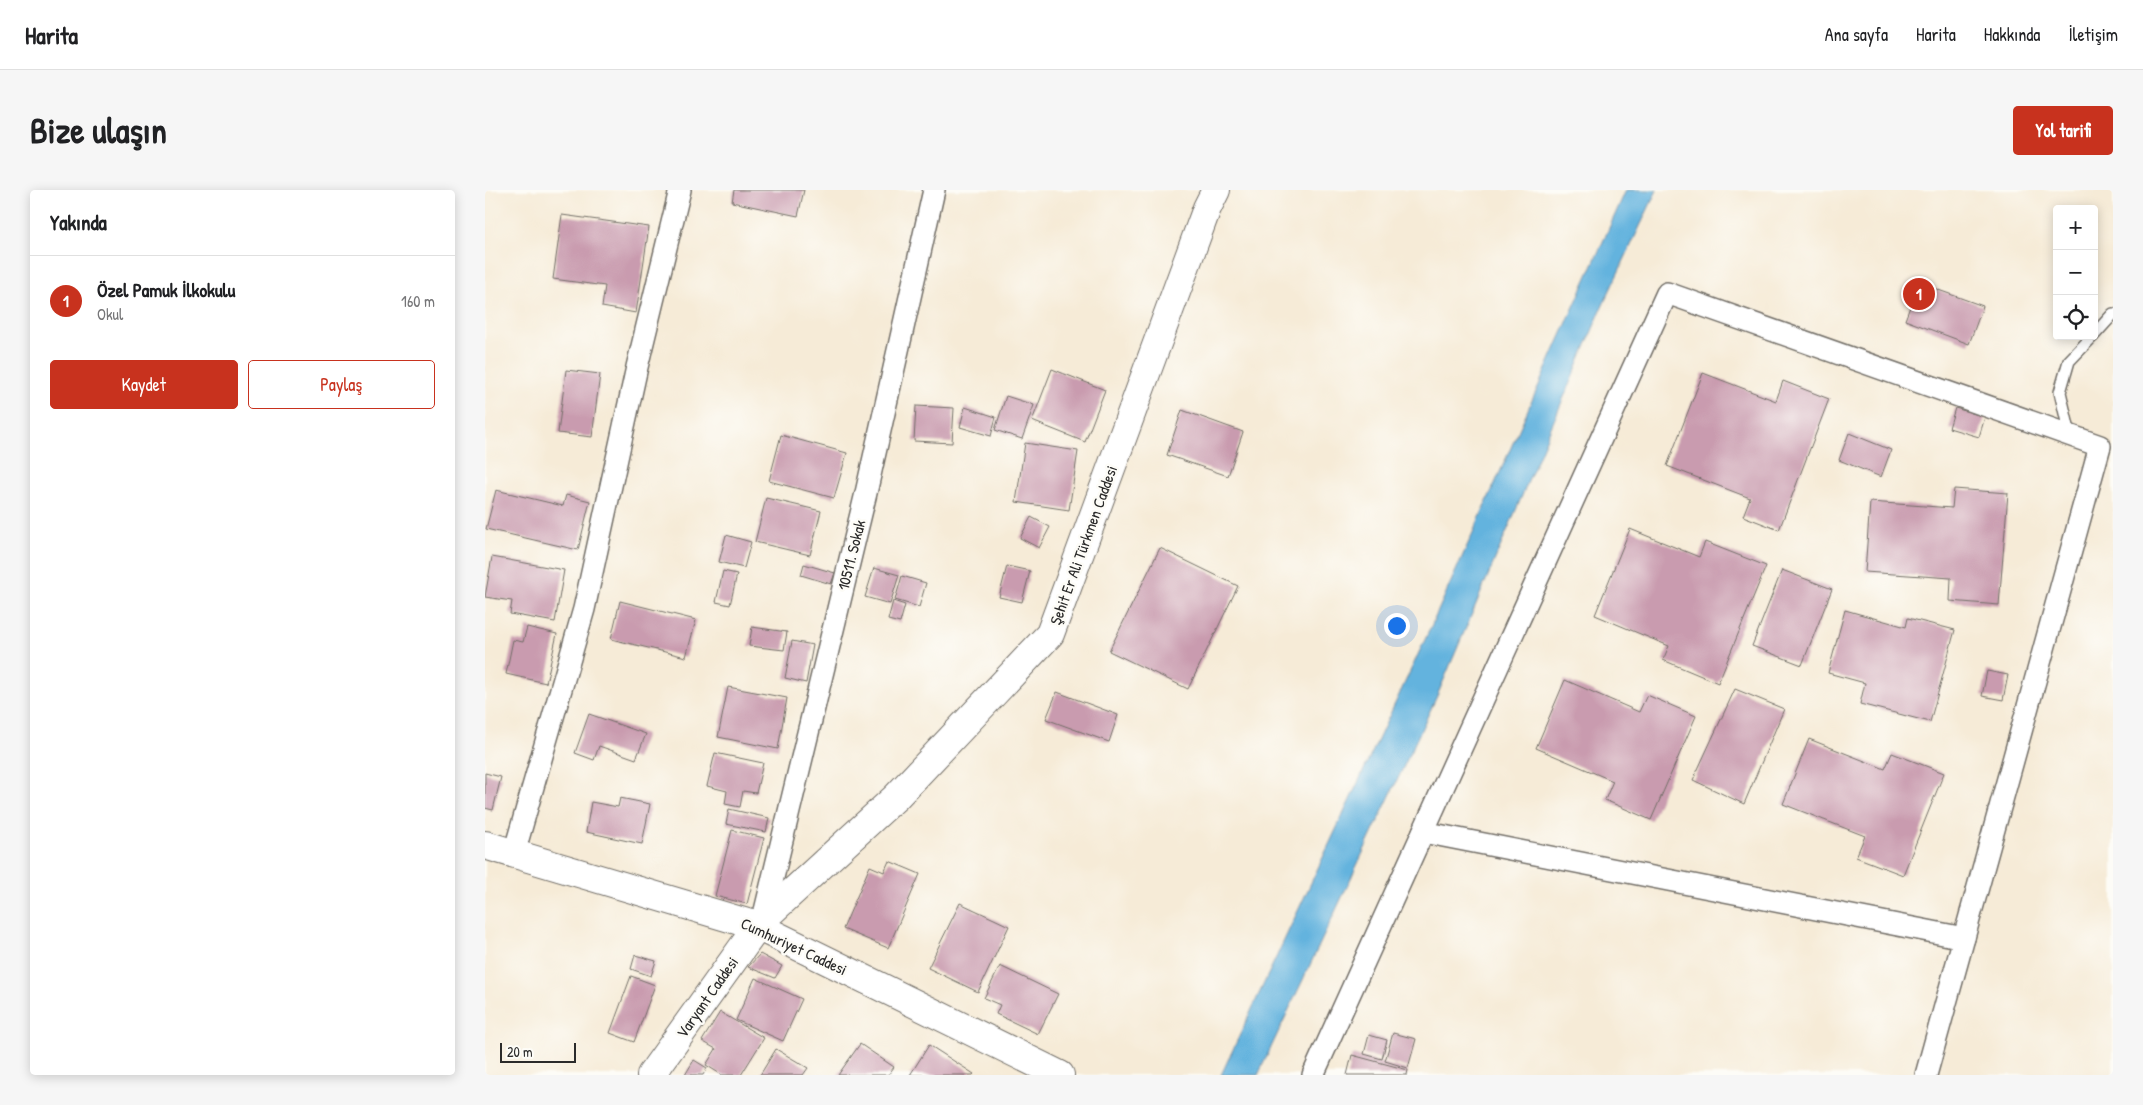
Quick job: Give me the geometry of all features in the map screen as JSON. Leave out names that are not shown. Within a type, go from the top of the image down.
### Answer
[{"type":"street","points":[[514,853],[584,609],[637,367],[681,190]]},
{"type":"street","name":"10511. Sokak","points":[[760,923],[864,502],[934,190]]},
{"type":"street","name":"Şehit Er Ali Türkmen Caddesi","points":[[760,923],[896,797],[1050,634],[1216,190]]},
{"type":"street","points":[[1313,1075],[1667,293],[2100,446],[1926,1075]]},
{"type":"street","points":[[1423,832],[1964,938]]},
{"type":"street","name":"Cumhuriyet Caddesi","points":[[485,845],[760,923],[1059,1075]]},
{"type":"street","name":"Varyant Caddesi","points":[[651,1075],[760,923]]},
{"type":"lane","points":[[2098,331],[2113,314]]},
{"type":"lane","points":[[2070,436],[2060,392],[2069,361],[2090,340]]},
{"type":"water","points":[[1626,190],[1657,190],[1603,305],[1437,696],[1258,1075],[1221,1075],[1429,631]]},
{"type":"building","points":[[734,190],[804,190],[798,216],[732,202]]},
{"type":"building","points":[[562,215],[649,227],[636,313],[602,307],[605,286],[553,279]]},
{"type":"building","points":[[1919,283],[1983,306],[1969,344],[1905,320]]},
{"type":"building","points":[[1052,369],[1105,390],[1085,442],[1032,421]]},
{"type":"building","points":[[566,370],[600,374],[592,437],[558,433]]},
{"type":"building","points":[[1703,373],[1776,401],[1783,381],[1829,399],[1779,530],[1743,516],[1750,498],[1667,466]]},
{"type":"building","points":[[1006,396],[1034,405],[1022,439],[995,430]]},
{"type":"building","points":[[916,406],[954,408],[952,443],[914,441]]},
{"type":"building","points":[[965,407],[996,417],[991,436],[960,427]]},
{"type":"building","points":[[1955,408],[1985,417],[1979,437],[1949,428]]},
{"type":"building","points":[[1182,410],[1243,432],[1228,476],[1167,455]]},
{"type":"building","points":[[1849,433],[1891,450],[1881,477],[1839,460]]},
{"type":"building","points":[[781,435],[847,453],[834,498],[769,481]]},
{"type":"building","points":[[1025,443],[1078,451],[1069,510],[1016,502]]},
{"type":"building","points":[[1954,489],[2008,493],[1999,605],[1950,601],[1951,578],[1865,572],[1870,502],[1952,508]]},
{"type":"building","points":[[496,490],[563,506],[566,495],[590,501],[578,550],[486,529]]},
{"type":"building","points":[[766,498],[821,511],[810,555],[755,542]]},
{"type":"building","points":[[1031,517],[1050,527],[1039,548],[1020,538]]},
{"type":"building","points":[[1630,529],[1699,557],[1705,542],[1766,566],[1718,683],[1663,660],[1669,646],[1595,615]]},
{"type":"building","points":[[726,535],[751,542],[744,568],[719,562]]},
{"type":"building","points":[[1160,548],[1238,586],[1188,689],[1109,651]]},
{"type":"building","points":[[492,557],[564,570],[555,622],[510,614],[512,601],[485,597]]},
{"type":"building","points":[[804,564],[835,573],[831,584],[801,575]]},
{"type":"building","points":[[1007,566],[1030,571],[1022,602],[999,597]]},
{"type":"building","points":[[874,568],[899,575],[890,604],[865,597]]},
{"type":"building","points":[[1782,570],[1832,589],[1802,665],[1752,646]]},
{"type":"building","points":[[723,571],[737,574],[730,605],[716,602]]},
{"type":"building","points":[[902,576],[926,583],[919,607],[895,600]]},
{"type":"building","points":[[620,601],[696,620],[686,657],[611,639]]},
{"type":"building","points":[[893,601],[905,605],[900,623],[888,620]]},
{"type":"building","points":[[1845,610],[1906,627],[1908,618],[1955,630],[1930,722],[1860,704],[1865,683],[1828,673]]},
{"type":"building","points":[[527,627],[557,634],[546,683],[506,674],[513,640],[523,642]]},
{"type":"building","points":[[752,627],[787,632],[784,650],[749,646]]},
{"type":"building","points":[[792,641],[813,645],[806,683],[785,678]]},
{"type":"building","points":[[1987,671],[2008,675],[2003,700],[1982,696]]},
{"type":"building","points":[[1565,680],[1639,712],[1647,695],[1696,716],[1651,820],[1605,800],[1613,781],[1536,748]]},
{"type":"building","points":[[728,687],[787,698],[778,749],[718,737]]},
{"type":"building","points":[[1735,689],[1784,709],[1744,804],[1693,780]]},
{"type":"building","points":[[1057,692],[1118,715],[1109,742],[1046,719]]},
{"type":"building","points":[[589,714],[646,734],[636,759],[599,746],[594,760],[575,753]]},
{"type":"building","points":[[1809,739],[1885,769],[1892,753],[1944,773],[1903,875],[1856,857],[1865,836],[1783,804]]},
{"type":"building","points":[[715,753],[763,763],[756,793],[743,791],[740,807],[725,804],[727,791],[707,786]]},
{"type":"building","points":[[485,773],[501,777],[493,810],[485,808]]},
{"type":"building","points":[[620,798],[650,804],[642,844],[586,832],[591,802],[618,807]]},
{"type":"building","points":[[729,809],[769,818],[766,832],[726,824]]},
{"type":"building","points":[[732,830],[764,838],[747,904],[715,896]]},
{"type":"building","points":[[889,861],[920,874],[888,948],[843,929],[870,866],[884,872]]},
{"type":"building","points":[[960,903],[1009,926],[978,992],[928,968]]},
{"type":"building","points":[[760,954],[782,966],[775,978],[748,967]]},
{"type":"building","points":[[635,955],[656,961],[651,976],[631,969]]},
{"type":"building","points":[[1000,966],[1058,994],[1038,1034],[996,1014],[1000,1005],[984,998]]},
{"type":"building","points":[[631,976],[655,985],[634,1042],[610,1033]]},
{"type":"building","points":[[755,978],[802,999],[783,1041],[736,1020]]},
{"type":"building","points":[[720,1012],[764,1038],[741,1075],[722,1075],[706,1065],[716,1049],[702,1041]]},
{"type":"building","points":[[1393,1033],[1416,1039],[1408,1068],[1385,1061]]},
{"type":"building","points":[[1369,1035],[1387,1040],[1382,1059],[1364,1054]]},
{"type":"building","points":[[860,1044],[894,1067],[888,1075],[838,1075]]},
{"type":"building","points":[[929,1045],[974,1074],[910,1075]]},
{"type":"building","points":[[776,1049],[808,1068],[803,1075],[760,1075]]},
{"type":"building","points":[[1352,1055],[1408,1070],[1407,1075],[1347,1075]]},
{"type":"building","points":[[694,1060],[707,1068],[703,1075],[685,1075]]},
{"type":"place","name":"Özel Pamuk İlkokulu","points":[[1919,294]]}]
